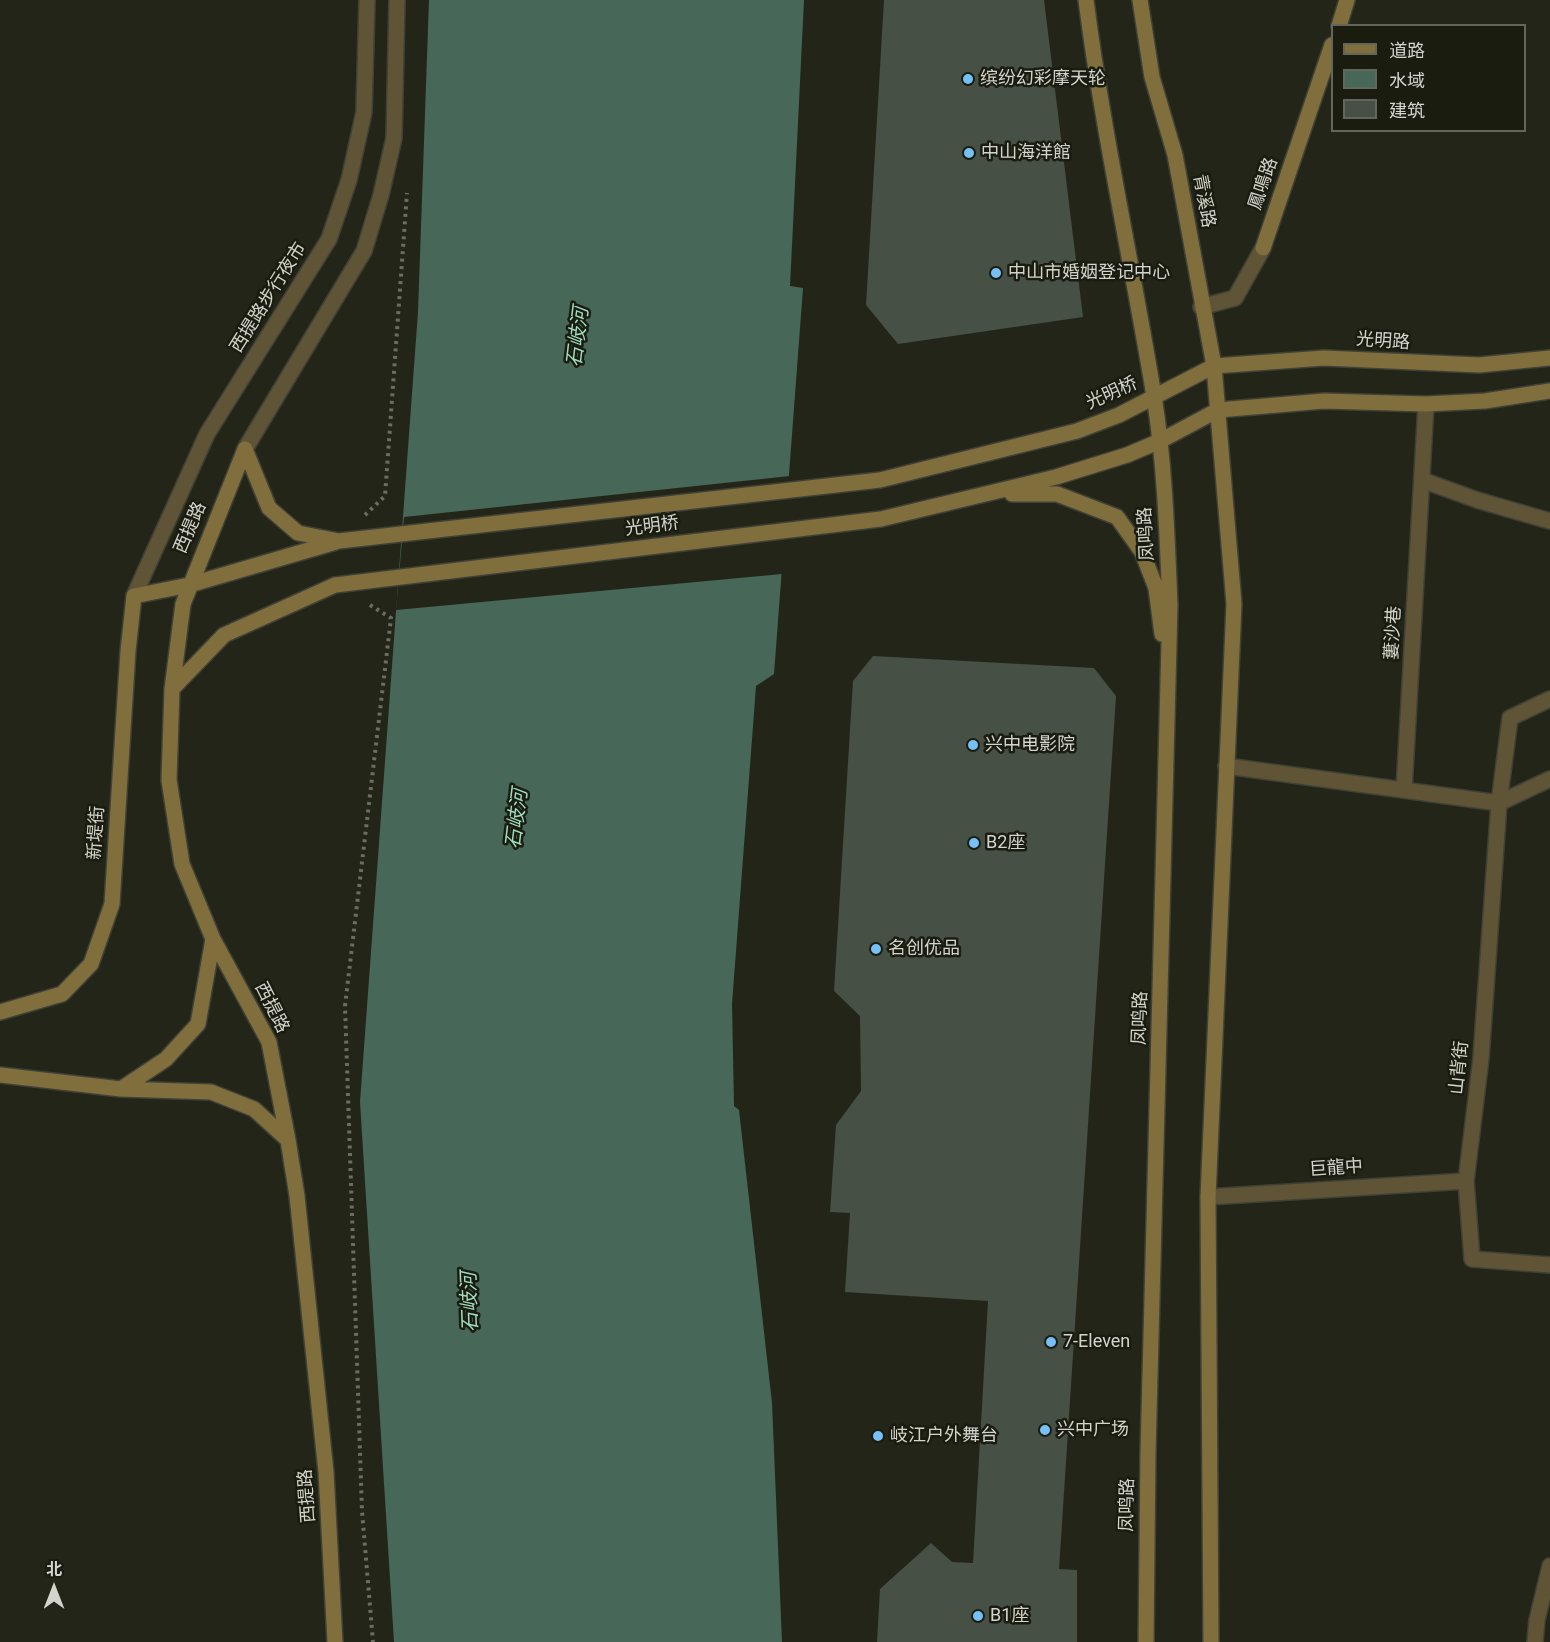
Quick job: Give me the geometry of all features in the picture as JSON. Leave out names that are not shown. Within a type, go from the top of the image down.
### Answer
[{"type":"street","name":"西提路步行夜市","points":[[134,596],[207,434],[329,239],[349,180],[364,112],[367,0]]},
{"type":"street","points":[[245,450],[364,251],[381,195],[394,138],[397,0]]},
{"type":"street","points":[[1086,0],[1099,98],[1154,397]]},
{"type":"street","name":"青溪路","points":[[1140,0],[1152,77],[1175,155],[1201,307],[1214,366],[1218,410]]},
{"type":"street","points":[[1340,24],[1347,0]]},
{"type":"street","name":"鳳鳴路","points":[[1201,307],[1235,298],[1263,248],[1331,48]]},
{"type":"street","name":"光明路","points":[[1214,366],[1324,358],[1479,365],[1550,358]]},
{"type":"street","name":"光明桥","points":[[245,450],[269,508],[298,533],[339,541],[880,480],[1077,430],[1119,415],[1214,366]]},
{"type":"street","points":[[1211,1642],[1208,1197],[1234,604],[1218,410],[1324,401],[1426,404],[1485,401],[1550,391]]},
{"type":"street","name":"凤鸣路","points":[[1146,1642],[1148,1453],[1170,605],[1160,441],[1154,397]]},
{"type":"street","name":"蔞沙巷","points":[[1404,789],[1426,404]]},
{"type":"street","name":"光明桥","points":[[172,689],[224,635],[335,585],[881,519],[1056,477],[1160,441],[1218,410]]},
{"type":"street","name":"西提路","points":[[245,450],[183,604],[172,689],[170,780],[182,864],[213,939],[269,1042],[288,1140],[297,1196],[325,1460],[335,1642]]},
{"type":"street","points":[[1422,480],[1477,500],[1550,521]]},
{"type":"street","points":[[985,494],[1057,494],[1117,517],[1142,552],[1156,588],[1168,679]]},
{"type":"street","points":[[134,596],[189,585],[339,541]]},
{"type":"street","name":"新堤街","points":[[0,1012],[62,994],[91,964],[112,904],[128,651],[134,596]]},
{"type":"street","name":"山背街","points":[[1550,699],[1510,718],[1499,804],[1481,1058],[1466,1180],[1472,1259],[1550,1265]]},
{"type":"street","points":[[1226,766],[1499,804],[1550,779]]},
{"type":"street","points":[[121,1089],[166,1059],[198,1024],[213,939]]},
{"type":"street","points":[[0,1075],[121,1089],[211,1092],[254,1109],[288,1140]]},
{"type":"street","name":"巨龍中","points":[[1208,1197],[1466,1180]]},
{"type":"street","points":[[1535,1642],[1537,1620],[1550,1566]]},
{"type":"path","points":[[339,541],[385,496],[408,190]]},
{"type":"path","points":[[335,585],[391,618],[345,1006],[362,1512],[373,1642]]},
{"type":"water","name":"石岐河","points":[[429,0],[804,0],[790,286],[803,288],[774,674],[756,686],[732,1004],[734,1106],[739,1110],[772,1403],[782,1642],[394,1642],[360,1102],[418,312]]},
{"type":"pier","points":[[790,476],[782,574],[396,610],[404,517]]},
{"type":"building","name":"中山海洋館","points":[[884,0],[1044,0],[1083,317],[898,344],[866,305]]},
{"type":"building","name":"B2座","points":[[873,656],[1094,668],[1116,696],[1059,1569],[1077,1570],[1077,1642],[877,1642],[880,1589],[931,1543],[952,1562],[973,1563],[988,1301],[845,1292],[850,1213],[830,1212],[836,1125],[861,1091],[860,1016],[834,991],[853,681]]},
{"type":"place","name":"缤纷幻彩摩天轮","points":[[968,79]]},
{"type":"place","name":"中山海洋館","points":[[969,153]]},
{"type":"place","name":"中山市婚姻登记中心","points":[[996,273]]},
{"type":"place","name":"兴中电影院","points":[[973,745]]},
{"type":"place","name":"B2座","points":[[974,843]]},
{"type":"place","name":"名创优品","points":[[876,949]]},
{"type":"place","name":"7-Eleven","points":[[1051,1342]]},
{"type":"place","name":"兴中广场","points":[[1045,1430]]},
{"type":"place","name":"岐江户外舞台","points":[[878,1436]]},
{"type":"place","name":"B1座","points":[[978,1616]]}]
